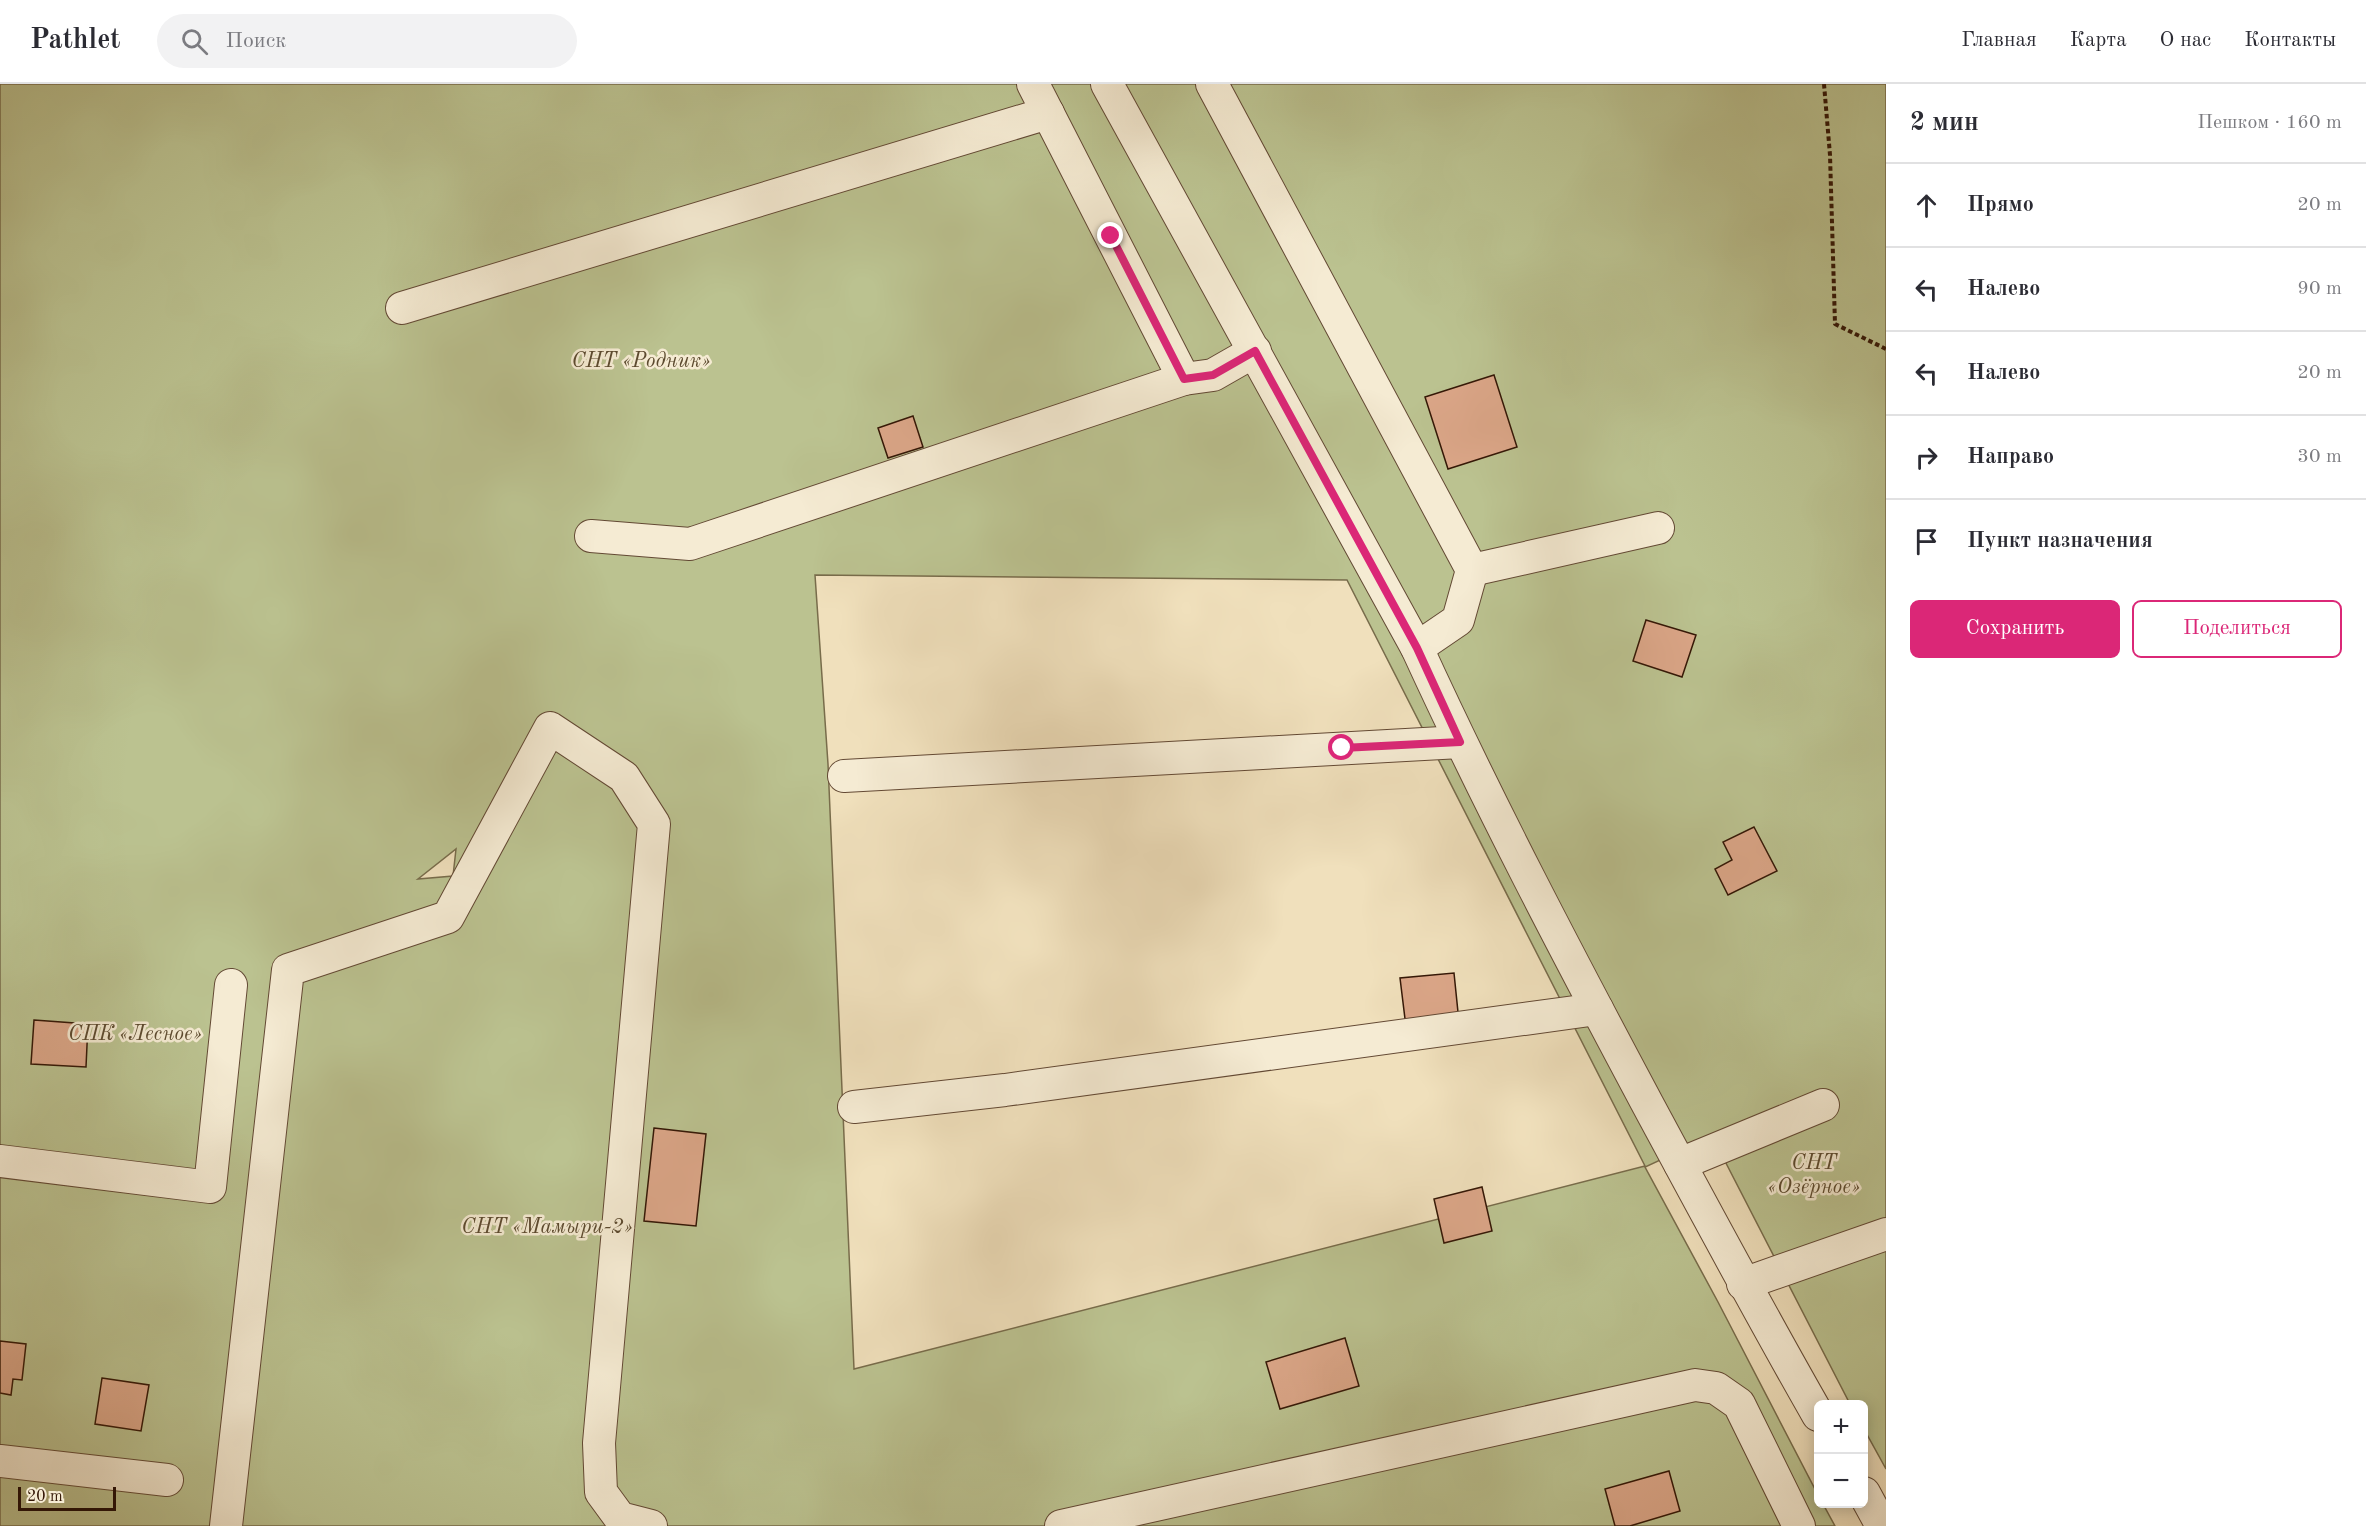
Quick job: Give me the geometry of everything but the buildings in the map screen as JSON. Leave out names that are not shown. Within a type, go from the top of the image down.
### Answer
[{"type":"street","points":[[1033,84],[1184,379]]},
{"type":"street","points":[[1107,84],[1417,648],[1460,742],[1597,1009],[1743,1284],[1814,1408]]},
{"type":"street","points":[[1212,84],[1472,570],[1458,620],[1417,648]]},
{"type":"street","points":[[402,308],[1048,113]]},
{"type":"street","points":[[591,536],[690,544],[1184,379],[1213,375],[1255,351]]},
{"type":"street","points":[[1472,570],[1658,528]]},
{"type":"street","points":[[226,1526],[288,970],[448,917],[550,728],[624,777],[654,824],[599,1443],[601,1492],[620,1518],[651,1526]]},
{"type":"street","points":[[844,776],[1460,742]]},
{"type":"street","points":[[0,1161],[210,1187],[231,985]]},
{"type":"street","points":[[854,1107],[1005,1090],[1597,1009]]},
{"type":"street","points":[[1680,1164],[1823,1105]]},
{"type":"street","points":[[1743,1284],[1886,1234]]},
{"type":"street","points":[[1061,1526],[1695,1385],[1716,1388],[1739,1404],[1799,1526]]},
{"type":"street","points":[[0,1461],[166,1479]]},
{"type":"street","points":[[1868,1502],[1882,1526]]},
{"type":"path","points":[[1824,84],[1830,155],[1835,324],[1886,349]]},
{"type":"green space","points":[[0,84],[1886,84],[1886,1469],[1868,1436],[1868,1400],[1848,1400],[1712,1136],[1645,1167],[1814,1487],[1814,1508],[1825,1508],[1835,1526],[0,1526]],"holes":[[[815,575],[1347,580],[1645,1166],[854,1369],[828,764]],[[456,849],[453,876],[418,879]]]},
{"type":"route","points":[[1111,236],[1184,379],[1213,375],[1255,351],[1417,648],[1460,742],[1342,748]]},
{"type":"park label","name":"СНТ «Родник»","points":[[641,360]]},
{"type":"park label","name":"СПК «Лесное»","points":[[135,1033]]},
{"type":"park label","name":"СНТ «Озёрное»","points":[[1814,1174]]},
{"type":"park label","name":"СНТ «Мамыри-2»","points":[[547,1226]]}]
